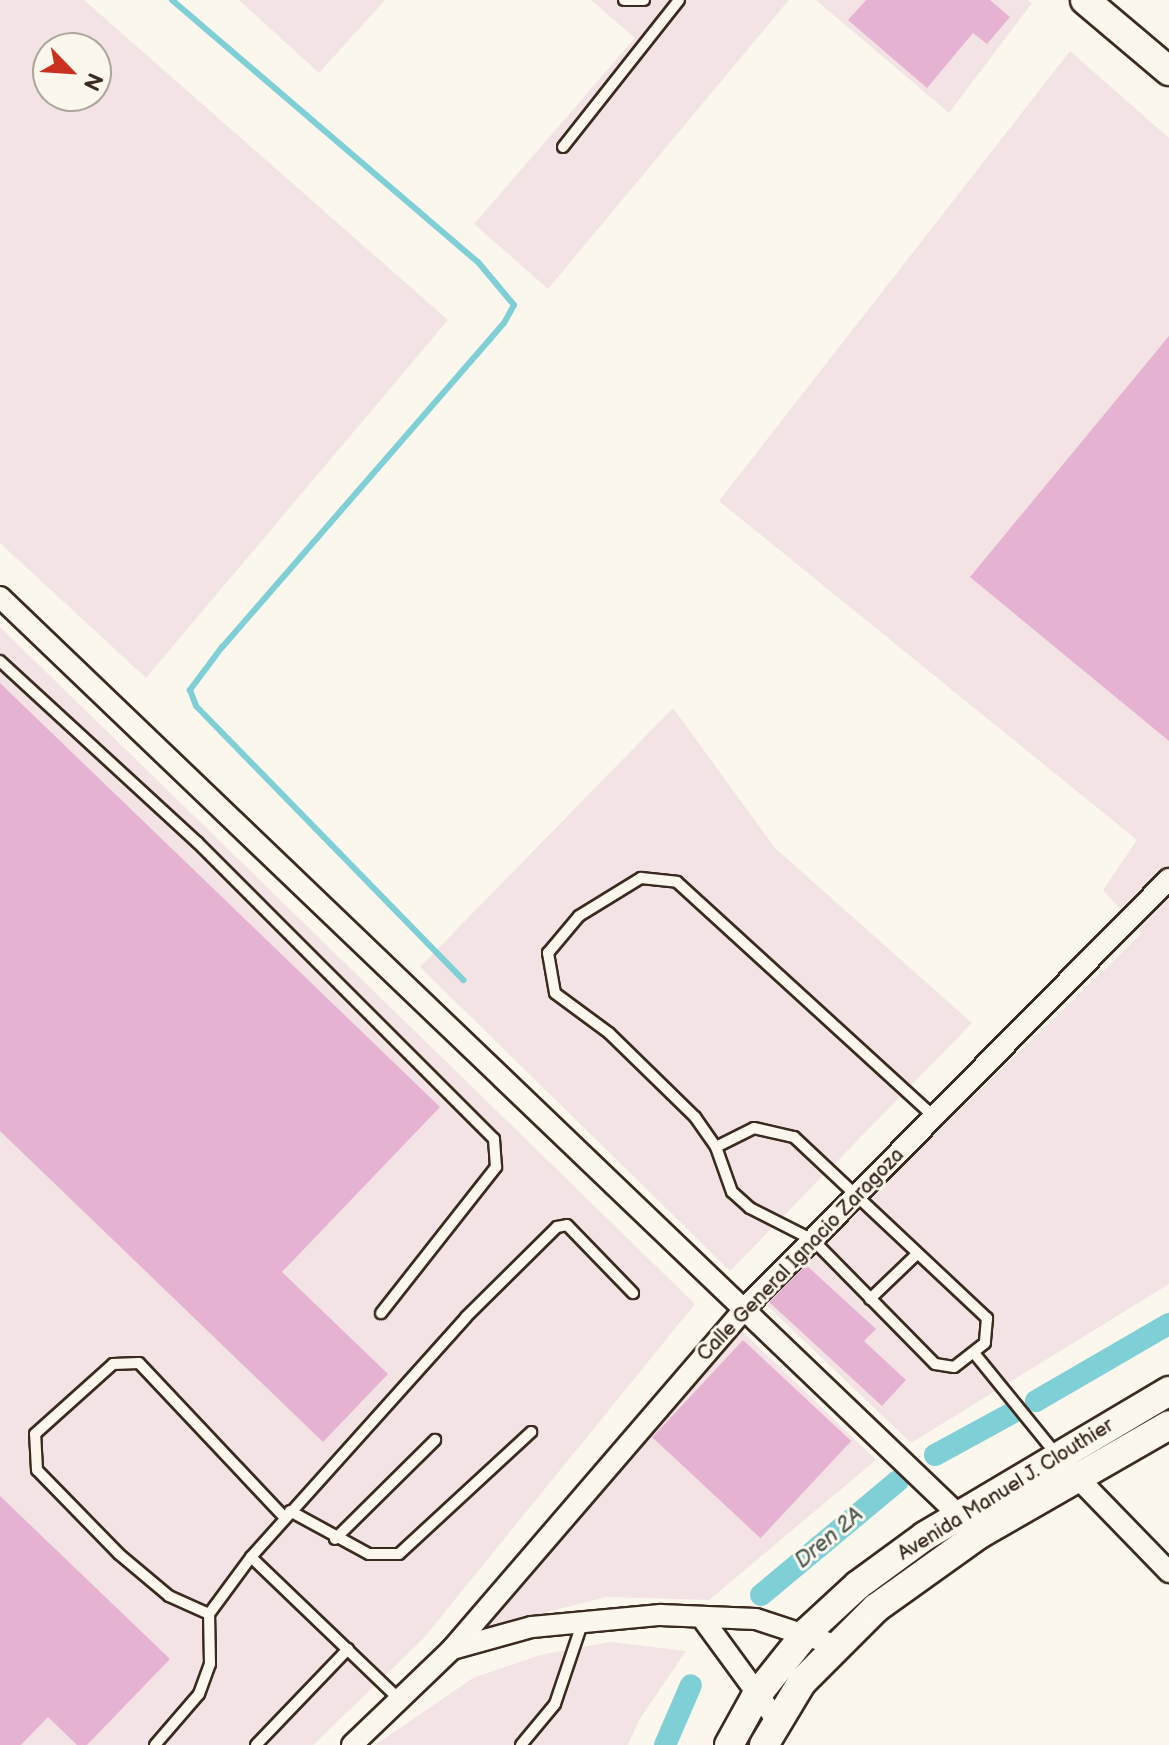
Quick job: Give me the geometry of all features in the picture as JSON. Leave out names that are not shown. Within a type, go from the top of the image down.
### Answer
[{"type":"main road","points":[[1098,7],[1169,71]]},
{"type":"main road","name":"Avenida Manuel J. Clouthier","points":[[764,1745],[776,1719],[835,1645],[969,1525],[1058,1456],[1169,1391]]},
{"type":"main road","name":"Avenida Manuel J. Clouthier","points":[[729,1745],[756,1696],[807,1632],[858,1585],[969,1525],[1077,1478],[1169,1425]]},
{"type":"street","points":[[0,597],[746,1307],[969,1525]]},
{"type":"street","name":"Calle General Ignacio Zaragoza","points":[[352,1745],[452,1649],[746,1307],[1169,879]]},
{"type":"street","points":[[1058,1456],[1169,1572]]},
{"type":"street","points":[[452,1649],[507,1633],[584,1621],[702,1618],[756,1619],[807,1632],[835,1645]]},
{"type":"street","points":[[702,1618],[756,1696],[776,1719]]},
{"type":"lane","points":[[624,0],[644,0]]},
{"type":"lane","points":[[563,147],[679,0]]},
{"type":"lane","points":[[0,661],[197,842],[494,1139],[496,1167],[381,1313]]},
{"type":"lane","points":[[716,1147],[754,1128],[780,1131],[794,1137],[987,1318],[987,1337],[974,1353],[954,1367],[940,1366],[813,1240],[750,1208],[732,1192],[716,1147],[651,1071],[555,993],[549,980],[548,953],[579,916],[641,878],[677,882],[933,1116]]},
{"type":"lane","points":[[155,1745],[182,1718],[207,1678],[209,1614],[251,1557],[466,1317],[557,1227],[567,1225],[633,1293]]},
{"type":"lane","points":[[870,1299],[917,1254]]},
{"type":"lane","points":[[974,1353],[1058,1456]]},
{"type":"lane","points":[[209,1614],[169,1596],[119,1554],[37,1470],[35,1434],[113,1364],[139,1363],[287,1515],[369,1554],[399,1554],[531,1432]]},
{"type":"lane","points":[[335,1539],[435,1440]]},
{"type":"lane","points":[[251,1557],[400,1700]]},
{"type":"lane","points":[[521,1745],[555,1704],[584,1621]]},
{"type":"lane","points":[[256,1745],[348,1649]]},
{"type":"shaded area","points":[[0,0],[84,0],[448,320],[146,678],[0,543]]},
{"type":"shaded area","points":[[239,0],[385,0],[319,73]]},
{"type":"shaded area","points":[[591,0],[789,0],[548,289],[474,224],[635,38]]},
{"type":"shaded area","points":[[816,0],[1028,0],[1032,3],[949,113]]},
{"type":"shaded area","points":[[1070,51],[1169,138],[1169,1284],[911,1443],[762,1301],[1142,933],[1103,890],[1137,840],[719,501]]},
{"type":"shaded area","points":[[0,627],[695,1304],[423,1639],[313,1745],[0,1745]]},
{"type":"shaded area","points":[[673,708],[775,848],[972,1023],[730,1271],[420,967]]},
{"type":"shaded area","points":[[741,1330],[876,1460],[709,1600],[606,1597],[488,1627]]},
{"type":"shaded area","points":[[610,1642],[686,1651],[639,1720],[628,1745],[375,1745],[473,1678],[540,1655]]},
{"type":"building","points":[[866,0],[990,0],[1010,17],[987,44],[973,33],[927,88],[848,20]]},
{"type":"building","points":[[1169,336],[1169,741],[970,577]]},
{"type":"building","points":[[0,683],[440,1107],[282,1272],[388,1374],[323,1442],[0,1131]]},
{"type":"building","points":[[806,1265],[876,1329],[864,1341],[906,1380],[882,1406],[769,1302]]},
{"type":"building","points":[[743,1340],[851,1441],[761,1538],[652,1437]]},
{"type":"building","points":[[0,1496],[170,1659],[87,1745],[77,1745],[48,1717],[21,1745],[0,1745]]},
{"type":"waterway","points":[[172,0],[478,262],[514,305],[504,323],[222,647],[190,690],[196,706],[463,980]]},
{"type":"waterway","name":"Dren 2A","points":[[1036,1401],[1169,1324]]},
{"type":"waterway","name":"Dren 2A","points":[[935,1455],[1012,1413]]},
{"type":"waterway","name":"Dren 2A","points":[[761,1595],[898,1481]]},
{"type":"waterway","name":"Dren 2A","points":[[665,1745],[691,1685]]}]
